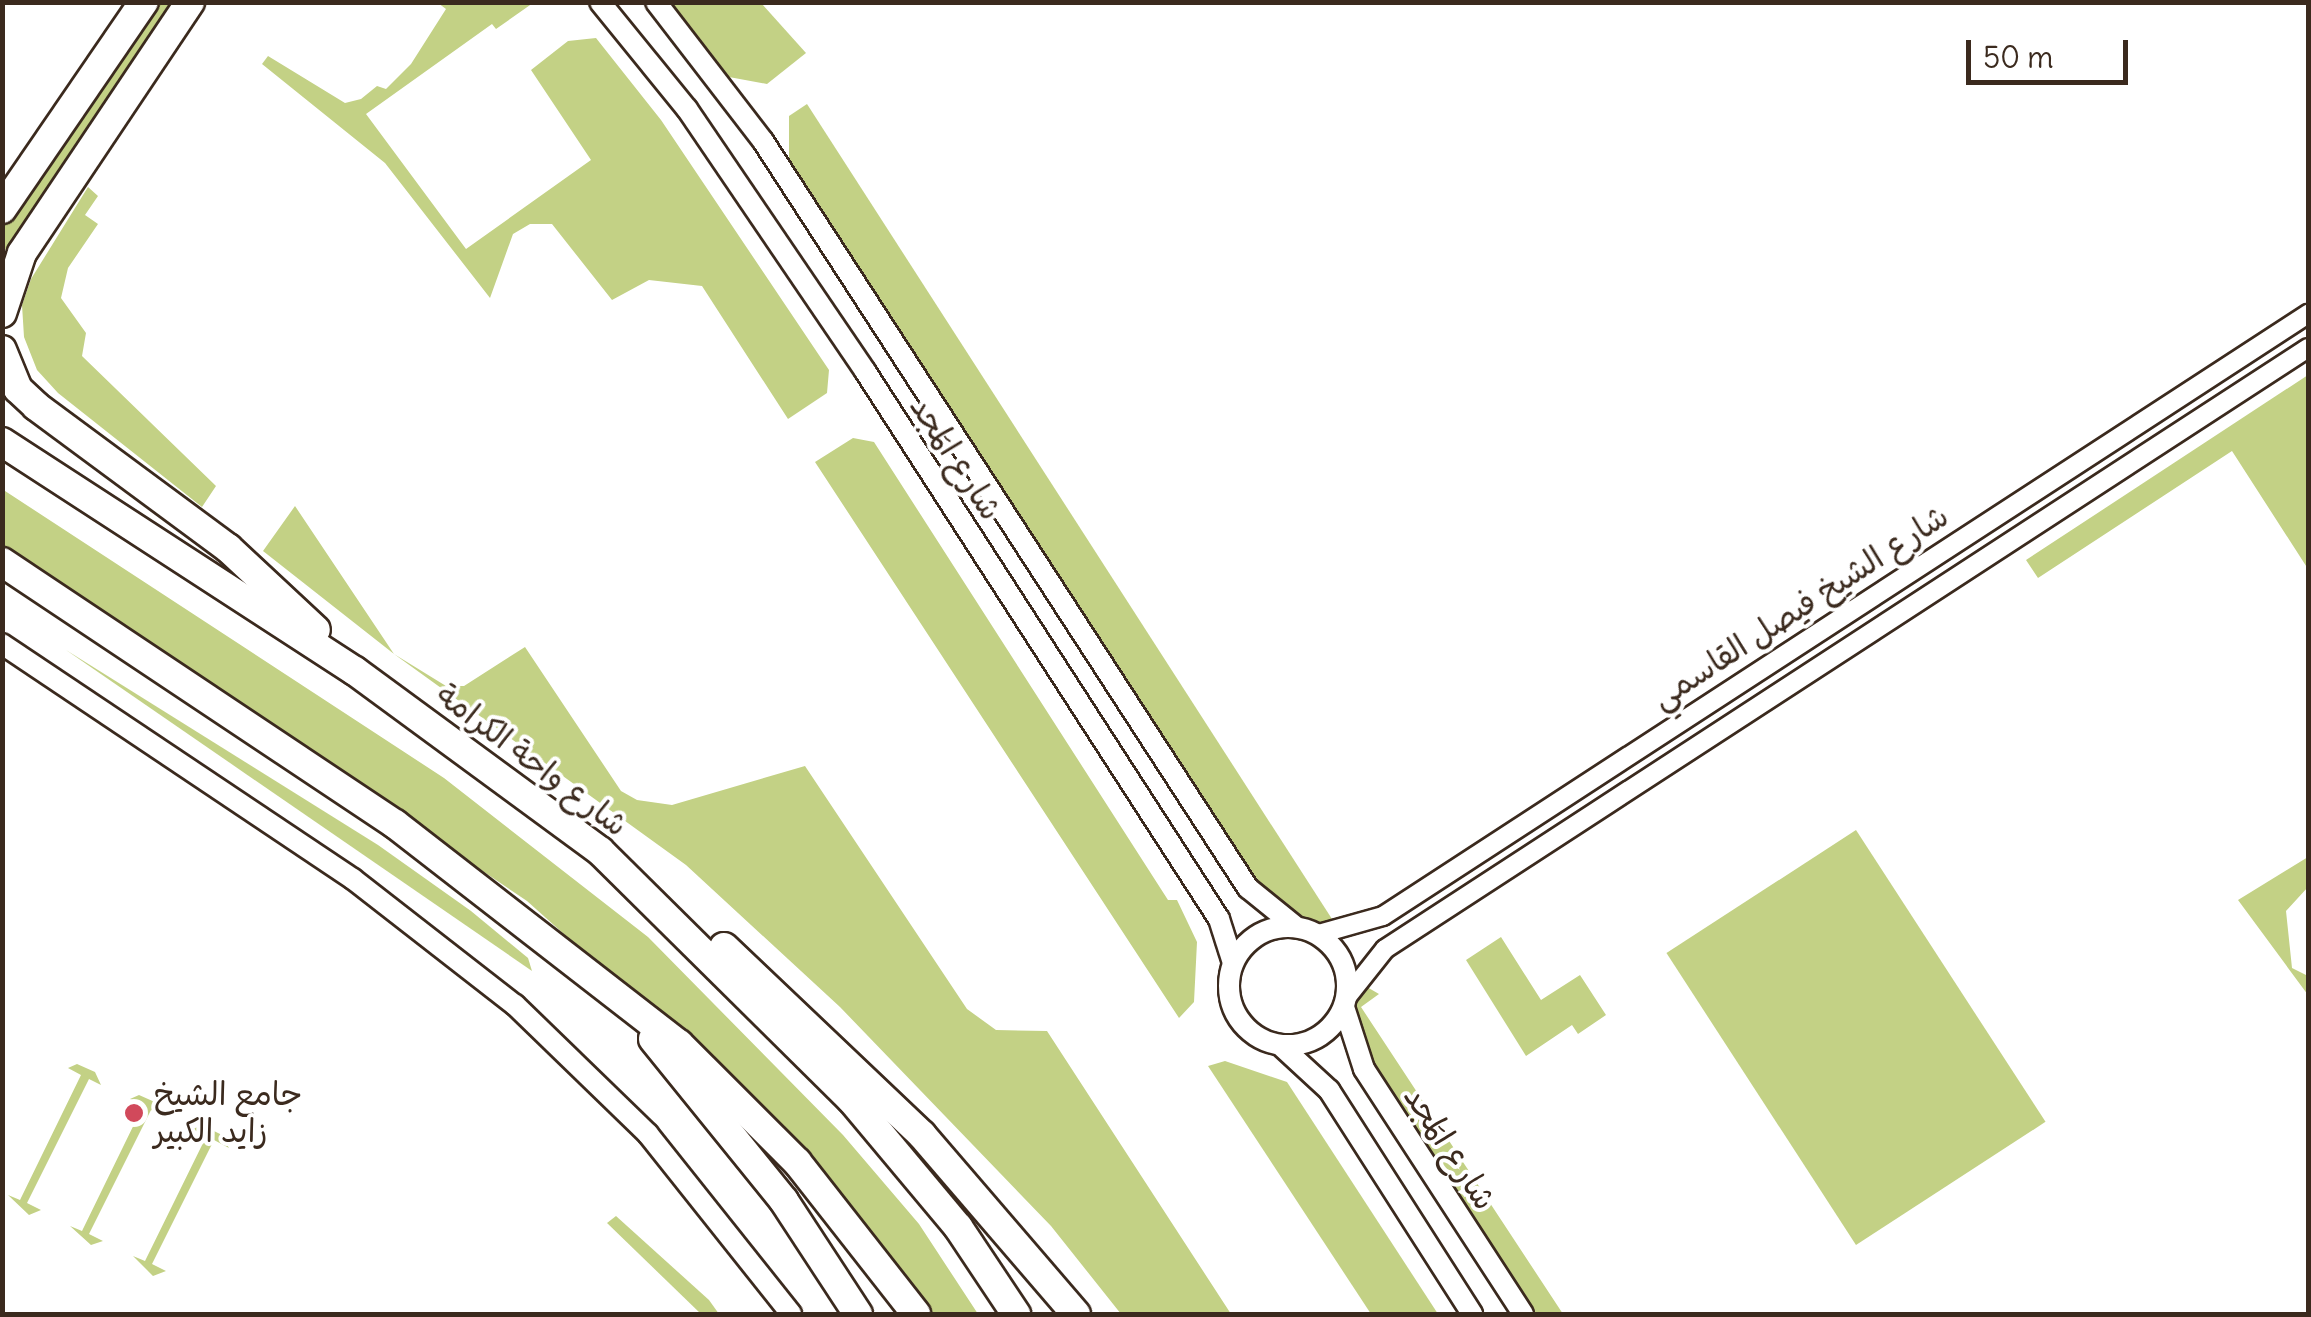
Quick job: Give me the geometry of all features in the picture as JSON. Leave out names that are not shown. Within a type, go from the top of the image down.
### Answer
[{"type":"highway","points":[[2,210],[144,2]]},
{"type":"highway","points":[[2,277],[190,2]]},
{"type":"highway","points":[[2,313],[22,253]]},
{"type":"highway","points":[[2,350],[18,390],[228,548],[356,671]]},
{"type":"highway","name":"شارع واحة الكرامة","points":[[2,442],[356,671],[600,852],[851,1098],[958,1227],[1016,1314]]},
{"type":"highway","points":[[2,562],[396,824],[487,890],[699,1062],[797,1162],[916,1314]]},
{"type":"highway","points":[[2,572],[41,591]]},
{"type":"highway","points":[[600,852],[690,917],[858,1068],[1076,1314]]},
{"type":"highway","points":[[634,1013],[784,1201],[858,1314]]},
{"type":"street","name":"شارع المَجد","points":[[600,2],[687,109],[864,371],[1219,919],[1233,963]]},
{"type":"street","name":"شارع المَجد","points":[[656,2],[763,141],[1248,888],[1266,909],[1295,926]]},
{"type":"street","name":"شارع الشيخ فيصل القاسمي","points":[[1318,934],[1383,916],[2308,314]]},
{"type":"street","name":"شارع الشيخ فيصل القاسمي","points":[[1345,1002],[1385,949],[2308,348]]},
{"type":"street","points":[[2,644],[354,879],[515,1005],[648,1134],[792,1314]]},
{"type":"street","points":[[2,667],[44,672]]},
{"type":"street","points":[[1280,1045],[1325,1033],[1345,1002],[1344,964],[1318,934],[1295,926],[1258,934],[1233,963],[1229,994],[1240,1021],[1280,1045],[1329,1090],[1472,1314]]},
{"type":"street","name":"شارع المَجد","points":[[1345,1002],[1364,1069],[1523,1314]]},
{"type":"green space","points":[[152,3],[173,3],[3,253],[3,221]]},
{"type":"green space","points":[[438,3],[533,3],[496,29],[492,24],[366,114],[466,249],[591,160],[531,70],[568,41],[596,38],[661,120],[829,370],[827,393],[788,419],[702,286],[649,280],[612,300],[552,224],[530,224],[513,234],[490,298],[385,163],[262,64],[268,56],[345,103],[361,99],[377,86],[386,89],[411,64],[446,9]]},
{"type":"green space","points":[[663,3],[761,3],[806,53],[767,84],[729,77]]},
{"type":"green space","points":[[807,104],[1341,933],[1324,944],[1290,932],[789,165],[789,116]]},
{"type":"green space","points":[[88,187],[98,196],[85,215],[98,224],[68,268],[61,298],[86,333],[82,356],[216,486],[202,507],[58,393],[37,370],[24,337],[22,305],[31,279]]},
{"type":"green space","points":[[2308,375],[2308,569],[2232,451],[2038,578],[2026,560]]},
{"type":"green space","points":[[853,438],[874,442],[1168,900],[1177,900],[1197,942],[1194,1002],[1179,1018],[815,462]]},
{"type":"green space","points":[[2,489],[444,778],[648,937],[843,1135],[919,1224],[978,1314],[921,1314],[717,1071],[527,901],[3,547]]},
{"type":"green space","points":[[295,506],[394,654],[263,551]]},
{"type":"green space","points":[[525,647],[621,791],[637,800],[672,805],[805,766],[967,1009],[996,1030],[1047,1031],[1231,1314],[1121,1314],[1051,1226],[840,1007],[686,865],[394,654],[446,686],[464,686]]},
{"type":"green space","points":[[66,650],[378,845],[471,911],[528,958],[532,971]]},
{"type":"green space","points":[[1856,830],[2046,1122],[1856,1245],[1666,953]]},
{"type":"green space","points":[[2308,857],[2308,887],[2286,911],[2292,968],[2308,976],[2308,995],[2238,900]]},
{"type":"green space","points":[[1501,937],[1541,1000],[1580,975],[1606,1015],[1578,1034],[1572,1025],[1526,1056],[1466,960]]},
{"type":"green space","points":[[1360,983],[1379,994],[1361,1007],[1563,1314],[1530,1314],[1364,1056],[1351,1001]]},
{"type":"green space","points":[[1225,1061],[1287,1082],[1438,1314],[1371,1314],[1208,1066]]},
{"type":"green space","points":[[77,1064],[95,1072],[101,1085],[89,1079],[27,1203],[41,1210],[29,1215],[8,1195],[20,1200],[81,1075],[68,1068]]},
{"type":"green space","points":[[139,1095],[157,1103],[163,1115],[151,1110],[89,1234],[103,1241],[91,1245],[70,1226],[82,1231],[143,1106],[130,1099]]},
{"type":"green space","points":[[202,1125],[220,1134],[229,1148],[214,1140],[152,1264],[166,1271],[153,1276],[133,1256],[145,1261],[206,1137],[193,1129]]},
{"type":"green space","points":[[616,1216],[709,1300],[719,1314],[701,1314],[607,1223]]},
{"type":"place","name":"جامع الشيخ زايد الكبير","points":[[134,1113]]}]
